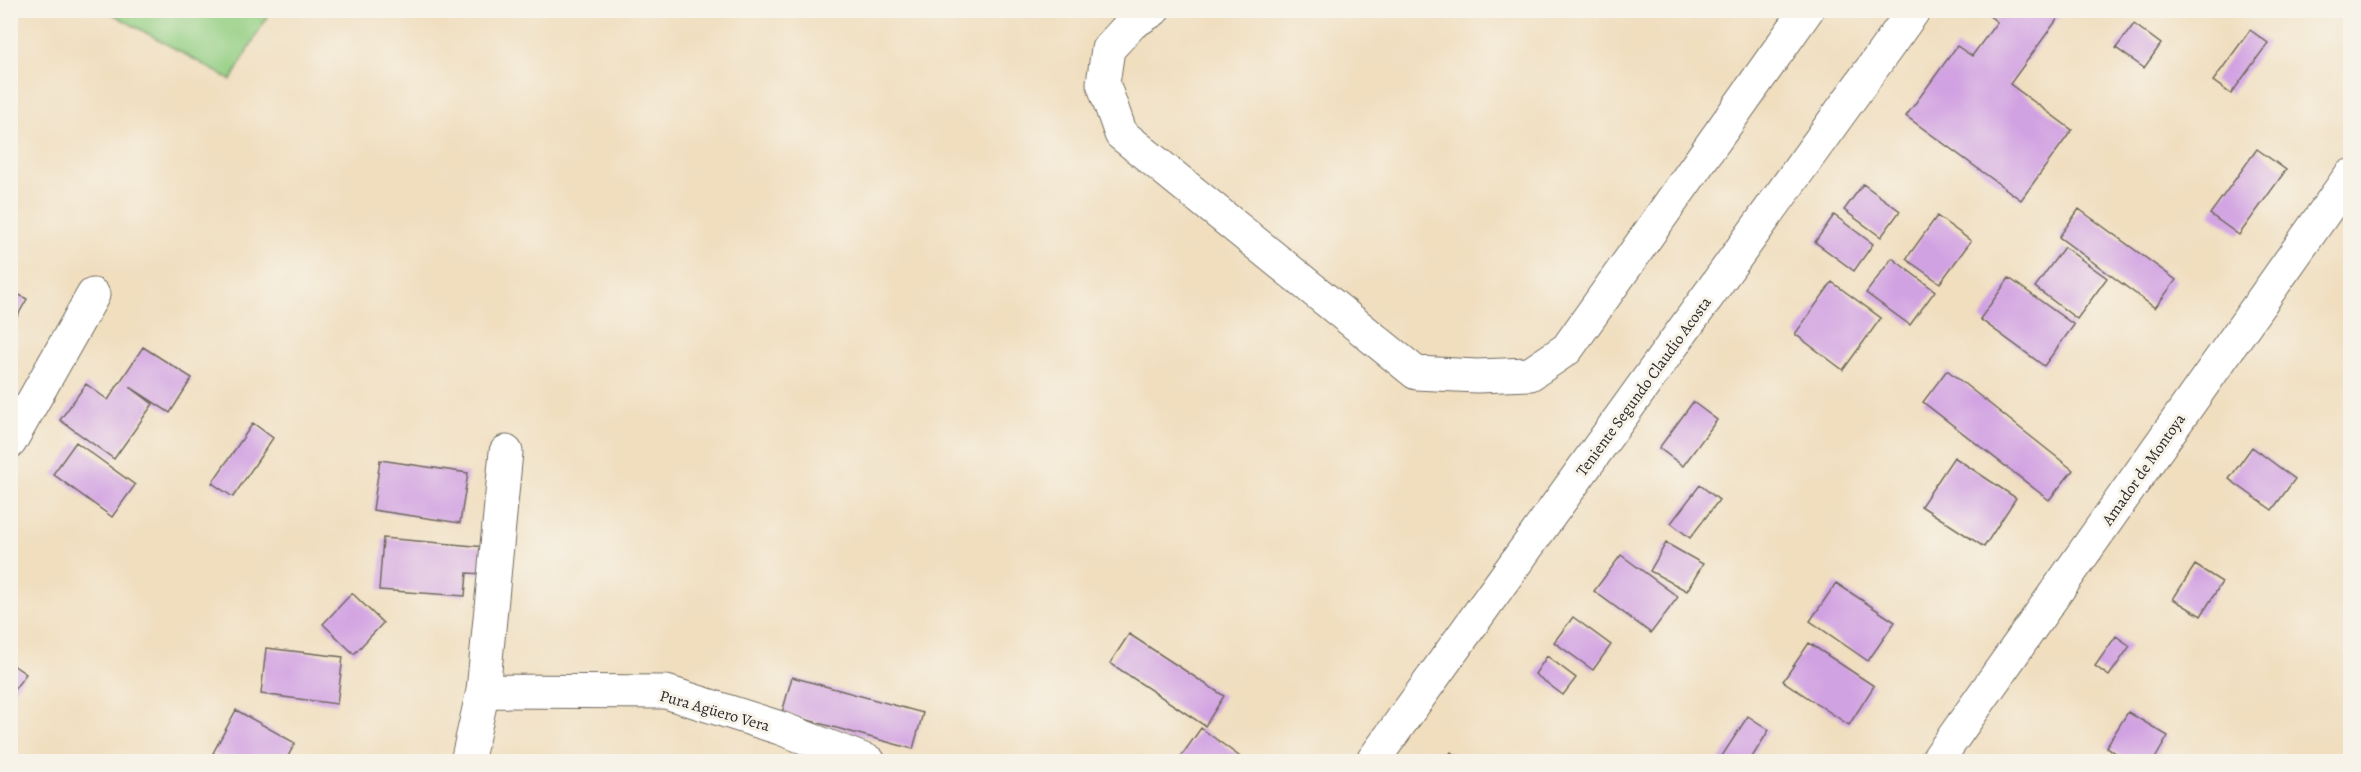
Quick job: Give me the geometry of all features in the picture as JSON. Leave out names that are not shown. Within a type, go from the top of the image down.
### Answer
[{"type":"street","points":[[1153,10],[1132,23],[1108,49],[1103,83],[1121,134],[1416,373],[1477,376],[1530,374],[1567,349],[1807,10]]},
{"type":"street","name":"Teniente Segundo Claudio Acosta","points":[[1372,762],[1914,10]]},
{"type":"street","name":"Amador de Montoya","points":[[1936,762],[2350,176]]},
{"type":"street","points":[[10,442],[93,295]]},
{"type":"street","points":[[467,762],[483,691],[506,452]]},
{"type":"street","name":"Pura Agüero Vera","points":[[483,691],[666,692],[780,728],[869,762]]},
{"type":"green space","points":[[107,11],[270,11],[231,80]]},
{"type":"building","points":[[1982,10],[2064,10],[2010,84],[2072,130],[2021,200],[1906,116],[1957,46],[1972,56],[1997,22]]},
{"type":"building","points":[[2134,24],[2161,44],[2144,68],[2116,48]]},
{"type":"building","points":[[2250,30],[2268,43],[2231,94],[2213,81]]},
{"type":"building","points":[[2257,149],[2286,170],[2239,235],[2210,214]]},
{"type":"building","points":[[1863,184],[1900,211],[1881,237],[1844,210]]},
{"type":"building","points":[[2079,209],[2176,280],[2155,308],[2059,237]]},
{"type":"building","points":[[1834,215],[1873,244],[1854,271],[1815,242]]},
{"type":"building","points":[[1937,216],[1971,241],[1940,283],[1906,259]]},
{"type":"building","points":[[2064,247],[2107,278],[2077,319],[2035,287]]},
{"type":"building","points":[[1892,258],[1935,291],[1910,325],[1866,293]]},
{"type":"building","points":[[2009,278],[2074,325],[2044,366],[1980,319]]},
{"type":"building","points":[[1832,282],[1881,318],[1843,370],[1795,334]]},
{"type":"building","points":[[10,290],[27,299],[10,329]]},
{"type":"building","points":[[143,347],[192,378],[170,413],[130,387],[153,404],[114,459],[60,420],[86,384],[108,400]]},
{"type":"building","points":[[1947,370],[2073,470],[2049,500],[1923,402]]},
{"type":"building","points":[[1693,402],[1717,420],[1683,466],[1659,448]]},
{"type":"building","points":[[253,423],[273,438],[233,497],[212,483]]},
{"type":"building","points":[[76,442],[135,485],[112,517],[53,474]]},
{"type":"building","points":[[2252,447],[2295,479],[2272,510],[2229,479]]},
{"type":"building","points":[[1954,457],[2016,498],[1984,547],[1921,506]]},
{"type":"building","points":[[380,460],[468,473],[460,523],[373,510]]},
{"type":"building","points":[[1700,485],[1719,500],[1690,538],[1671,523]]},
{"type":"building","points":[[383,538],[486,547],[484,574],[467,573],[465,596],[379,590]]},
{"type":"building","points":[[1666,543],[1703,564],[1687,591],[1650,571]]},
{"type":"building","points":[[1621,555],[1678,597],[1651,633],[1594,591]]},
{"type":"building","points":[[2195,565],[2222,582],[2201,616],[2173,599]]},
{"type":"building","points":[[1836,583],[1895,622],[1868,661],[1810,621]]},
{"type":"building","points":[[352,593],[383,623],[354,654],[323,624]]},
{"type":"building","points":[[1573,617],[1611,645],[1593,670],[1554,642]]},
{"type":"building","points":[[1129,634],[1224,696],[1205,726],[1110,663]]},
{"type":"building","points":[[2116,636],[2130,646],[2109,676],[2095,666]]},
{"type":"building","points":[[1809,643],[1874,686],[1849,725],[1783,681]]},
{"type":"building","points":[[266,648],[343,657],[337,704],[261,694]]},
{"type":"building","points":[[1547,656],[1576,678],[1563,695],[1535,674]]},
{"type":"building","points":[[10,663],[26,674],[10,695]]},
{"type":"building","points":[[792,677],[923,713],[913,749],[782,713]]},
{"type":"building","points":[[236,710],[295,743],[285,762],[228,762],[213,753]]},
{"type":"building","points":[[2128,712],[2168,736],[2153,762],[2130,762],[2106,747]]},
{"type":"building","points":[[1748,716],[1769,730],[1749,762],[1718,762]]},
{"type":"building","points":[[1201,728],[1247,762],[1177,762]]},
{"type":"building","points":[[1451,752],[1464,762],[1444,762]]}]
